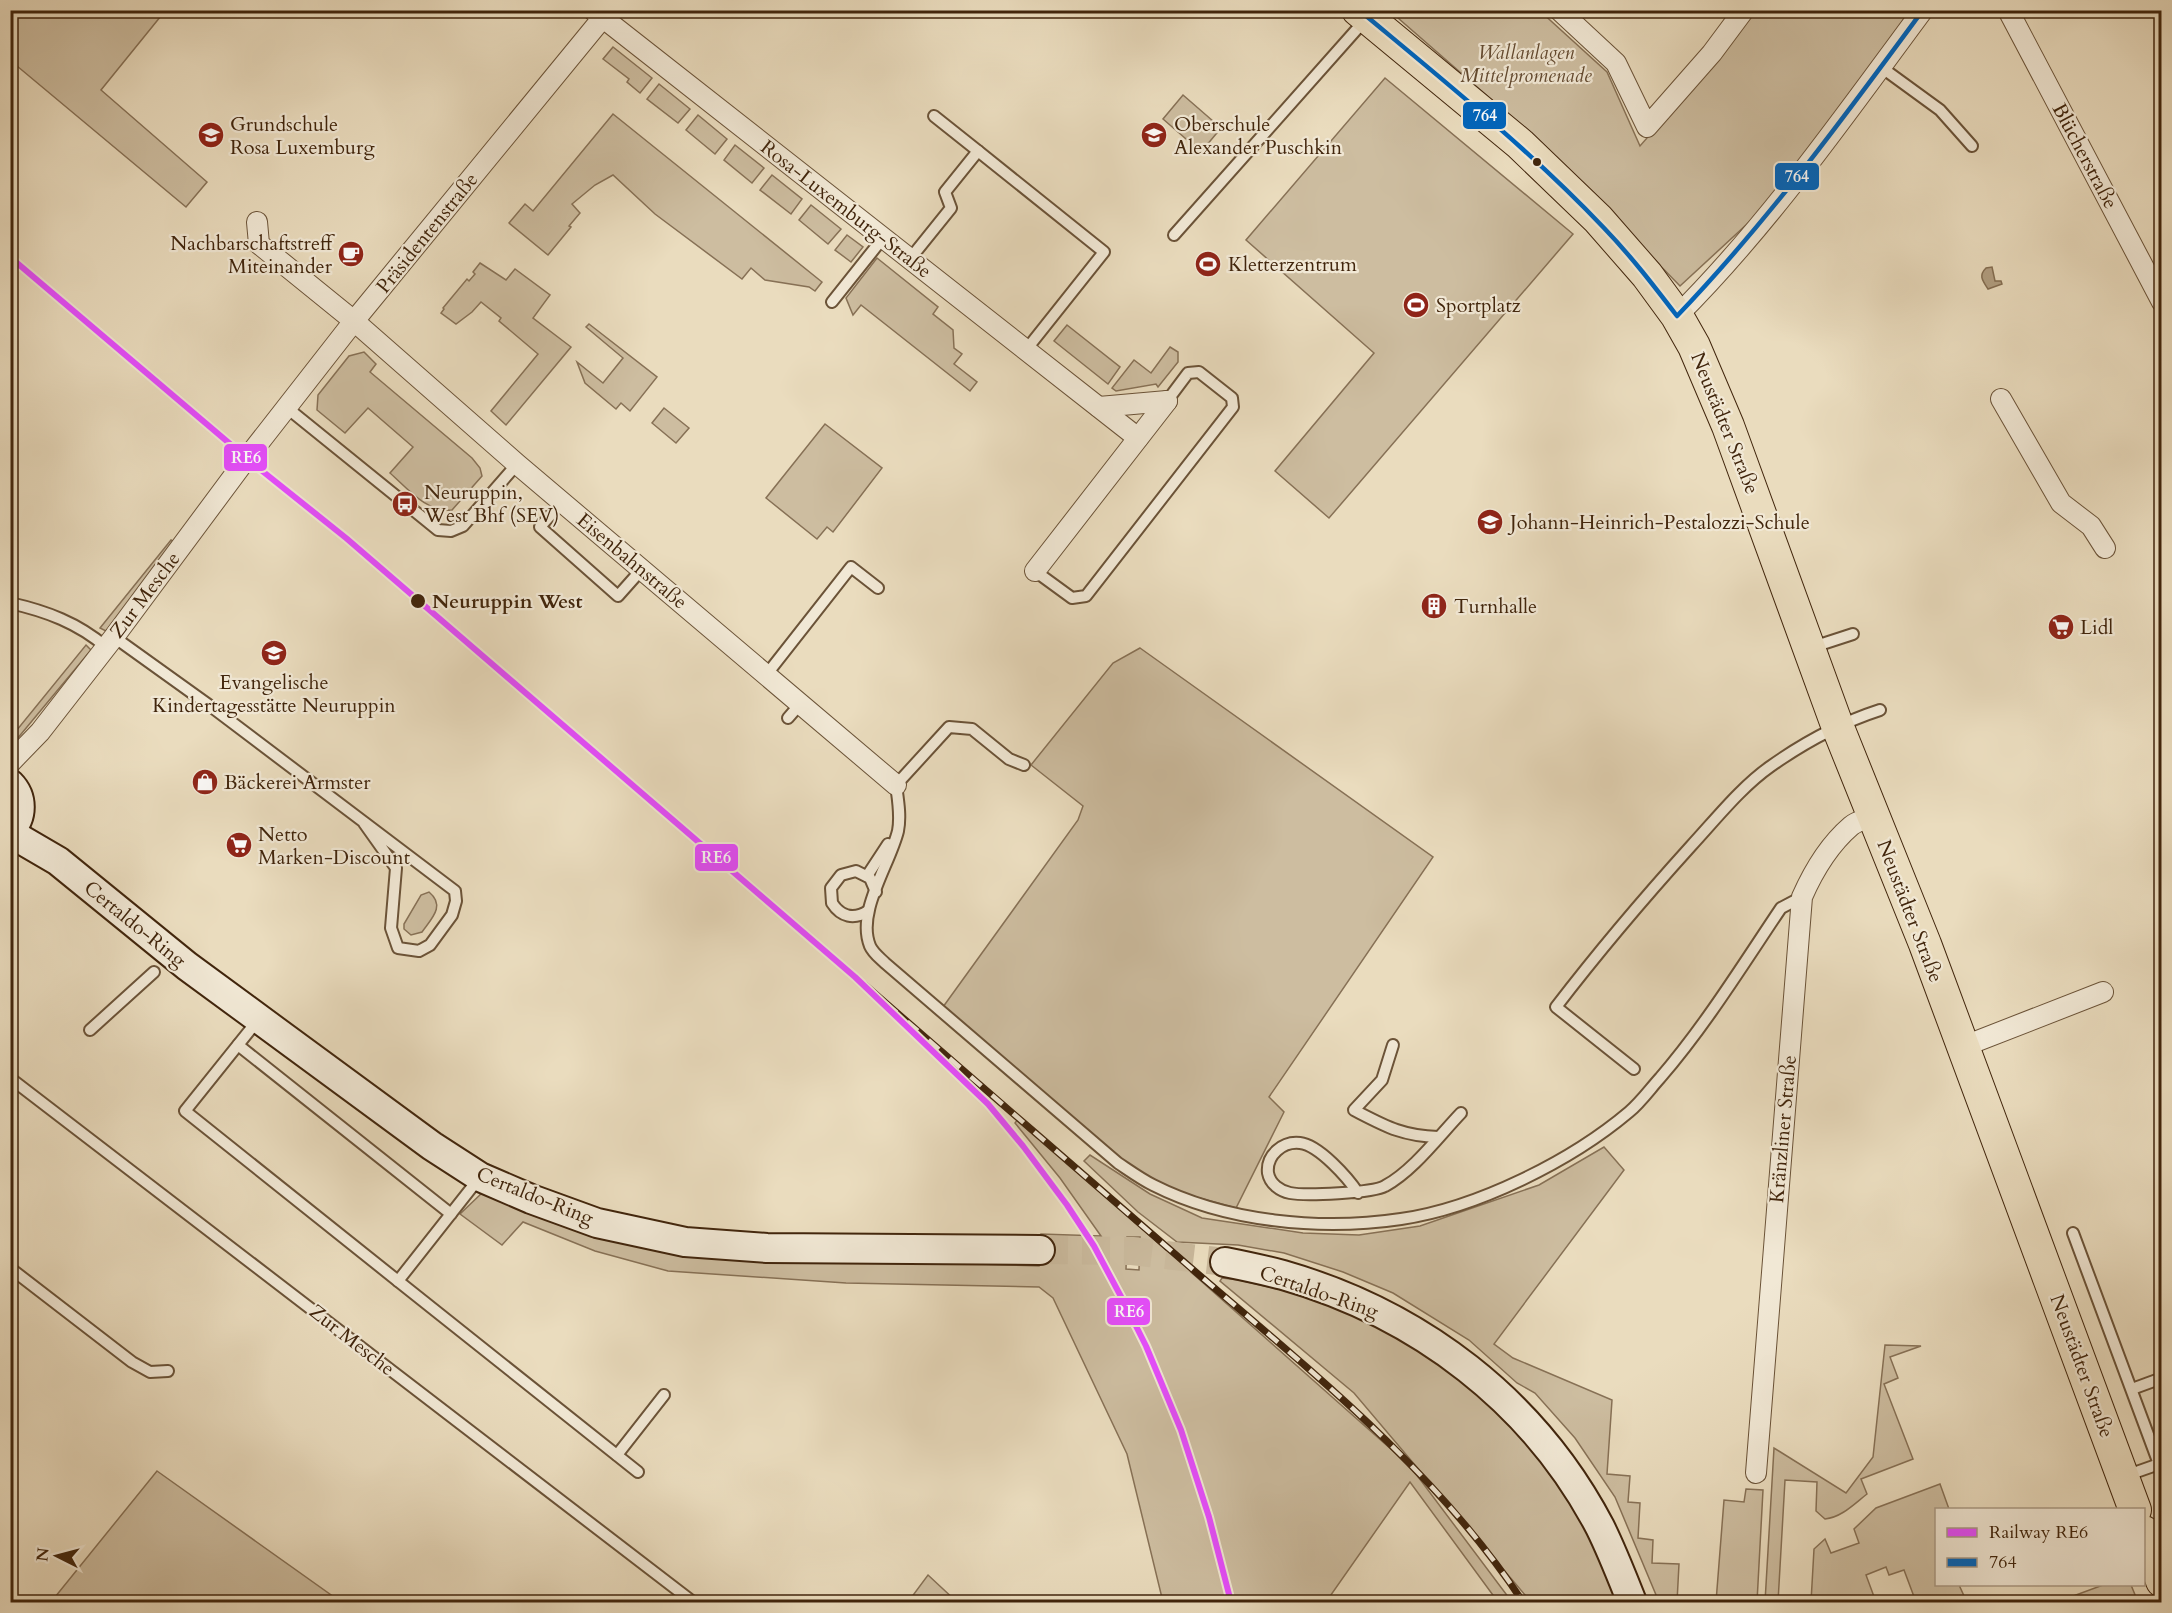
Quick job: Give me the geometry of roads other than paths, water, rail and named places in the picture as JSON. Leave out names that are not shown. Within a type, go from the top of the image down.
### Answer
[{"type":"main road","name":"Neustädter Straße","points":[[1363,14],[1520,144],[1580,202],[1640,267],[1677,316],[1694,346],[1728,426],[1837,725],[1924,944],[2135,1508]]},
{"type":"main road","points":[[12,778],[21,808],[13,827]]},
{"type":"main road","name":"Certaldo-Ring","points":[[13,827],[180,961],[432,1146],[480,1177],[531,1199],[597,1223],[685,1242],[767,1248],[1040,1250]]},
{"type":"main road","name":"Certaldo-Ring","points":[[1225,1262],[1283,1275],[1356,1301],[1419,1333],[1478,1375],[1500,1394],[1540,1438],[1576,1487],[1600,1527],[1632,1602]]},
{"type":"main road","points":[[2145,1535],[2162,1581]]},
{"type":"street","points":[[1559,10],[1616,63],[1647,128],[1712,53],[1744,10]]},
{"type":"street","points":[[1677,316],[1718,274],[1788,191],[1923,10]]},
{"type":"street","name":"Blücherstraße","points":[[2008,10],[2162,302]]},
{"type":"street","name":"Rosa-Luxemburg-Straße","points":[[602,13],[1138,438]]},
{"type":"street","name":"Präsidentenstraße","points":[[247,458],[602,13]]},
{"type":"street","name":"Eisenbahnstraße","points":[[257,222],[259,244],[354,321],[517,464],[767,674],[795,710],[896,785]]},
{"type":"street","points":[[2001,399],[2061,504],[2091,526],[2105,548]]},
{"type":"street","points":[[1099,407],[1167,401]]},
{"type":"street","points":[[1035,571],[1167,401]]},
{"type":"street","name":"Zur Mesche","points":[[12,778],[40,732],[247,458]]},
{"type":"street","name":"Kränzliner Straße","points":[[1756,1473],[1802,897],[1811,877],[1839,838],[1852,825],[1873,816]]},
{"type":"street","points":[[1962,1047],[2103,992]]},
{"type":"lane","points":[[1174,235],[1363,14]]},
{"type":"lane","points":[[1881,67],[1940,110],[1972,147]]},
{"type":"lane","points":[[934,117],[1104,252],[1026,350]]},
{"type":"lane","points":[[910,259],[951,208],[945,192],[978,151]]},
{"type":"lane","points":[[832,302],[883,238]]},
{"type":"lane","points":[[1035,571],[1072,598],[1086,596],[1233,407],[1232,398],[1199,372],[1188,373],[1167,401]]},
{"type":"lane","points":[[286,407],[438,530],[450,531],[463,526],[517,464]]},
{"type":"lane","points":[[562,502],[540,527],[618,596],[642,569]]},
{"type":"lane","points":[[767,674],[851,567],[878,588]]},
{"type":"lane","points":[[10,603],[34,608],[68,620],[110,642],[213,708],[455,891],[456,901],[452,915],[430,945],[419,951],[398,948],[391,928],[396,868],[364,823]]},
{"type":"lane","points":[[1810,648],[1853,634]]},
{"type":"lane","points":[[1634,1069],[1556,1007],[1632,913],[1739,794],[1769,767],[1837,725],[1880,710]]},
{"type":"lane","points":[[1024,765],[1009,759],[972,729],[949,727],[896,785],[899,810],[898,830],[868,911],[870,946],[877,955],[1094,1143],[1135,1174],[1152,1185],[1217,1209],[1279,1220],[1356,1223],[1402,1219],[1483,1196],[1557,1161],[1631,1111],[1685,1049],[1781,908],[1802,897]]},
{"type":"lane","points":[[867,876],[898,830]]},
{"type":"lane","points":[[868,911],[859,916],[843,915],[832,903],[831,888],[840,875],[856,871],[867,876],[876,892]]},
{"type":"lane","points":[[90,1030],[154,972]]},
{"type":"lane","points":[[258,1020],[185,1112],[638,1472]]},
{"type":"lane","points":[[238,1045],[451,1214]]},
{"type":"lane","points":[[1393,1045],[1382,1080],[1354,1110],[1401,1133],[1438,1137]]},
{"type":"lane","name":"Zur Mesche","points":[[10,1078],[693,1602]]},
{"type":"lane","points":[[1358,1193],[1349,1180],[1317,1151],[1304,1144],[1291,1143],[1282,1147],[1271,1157],[1268,1177],[1280,1190],[1291,1194],[1358,1193],[1384,1188],[1405,1172],[1461,1113]]},
{"type":"lane","points":[[398,1281],[480,1177]]},
{"type":"lane","points":[[2073,1233],[2160,1463],[2123,1477]]},
{"type":"lane","points":[[10,1268],[132,1362],[150,1372],[168,1371]]},
{"type":"lane","points":[[2132,1389],[2162,1378]]},
{"type":"lane","points":[[617,1455],[664,1395]]},
{"type":"tunnel","points":[[1040,1250],[1132,1251],[1225,1262]]},
{"type":"railway","points":[[865,985],[1286,1349],[1372,1427],[1453,1510],[1523,1602]]},
{"type":"rail line","name":"RE6","points":[[10,257],[256,466],[346,538],[855,977],[988,1104],[1023,1146],[1094,1246],[1146,1346],[1181,1430],[1209,1517],[1231,1602]]},
{"type":"place","name":"Grundschule Rosa Luxemburg","points":[[211,135]]},
{"type":"place","name":"Oberschule Alexander Puschkin","points":[[1154,135]]},
{"type":"place","name":"Nachbarschaftstreff Miteinander","points":[[351,254]]},
{"type":"place","name":"Kletterzentrum","points":[[1208,264]]},
{"type":"place","name":"Sportplatz","points":[[1416,305]]},
{"type":"place","name":"Neuruppin, West Bhf (SEV)","points":[[405,504]]},
{"type":"place","name":"Johann-Heinrich-Pestalozzi-Schule","points":[[1490,522]]},
{"type":"place","name":"Neuruppin West","points":[[418,601]]},
{"type":"place","name":"Turnhalle","points":[[1434,606]]},
{"type":"place","name":"Lidl","points":[[2061,627]]},
{"type":"place","name":"Evangelische Kindertagesstätte Neuruppin","points":[[274,653]]},
{"type":"place","name":"Bäckerei Armster","points":[[205,782]]},
{"type":"place","name":"Netto Marken-Discount","points":[[239,845]]},
{"type":"park label","name":"Wallanlagen Mittelpromenade","points":[[1526,64]]}]
